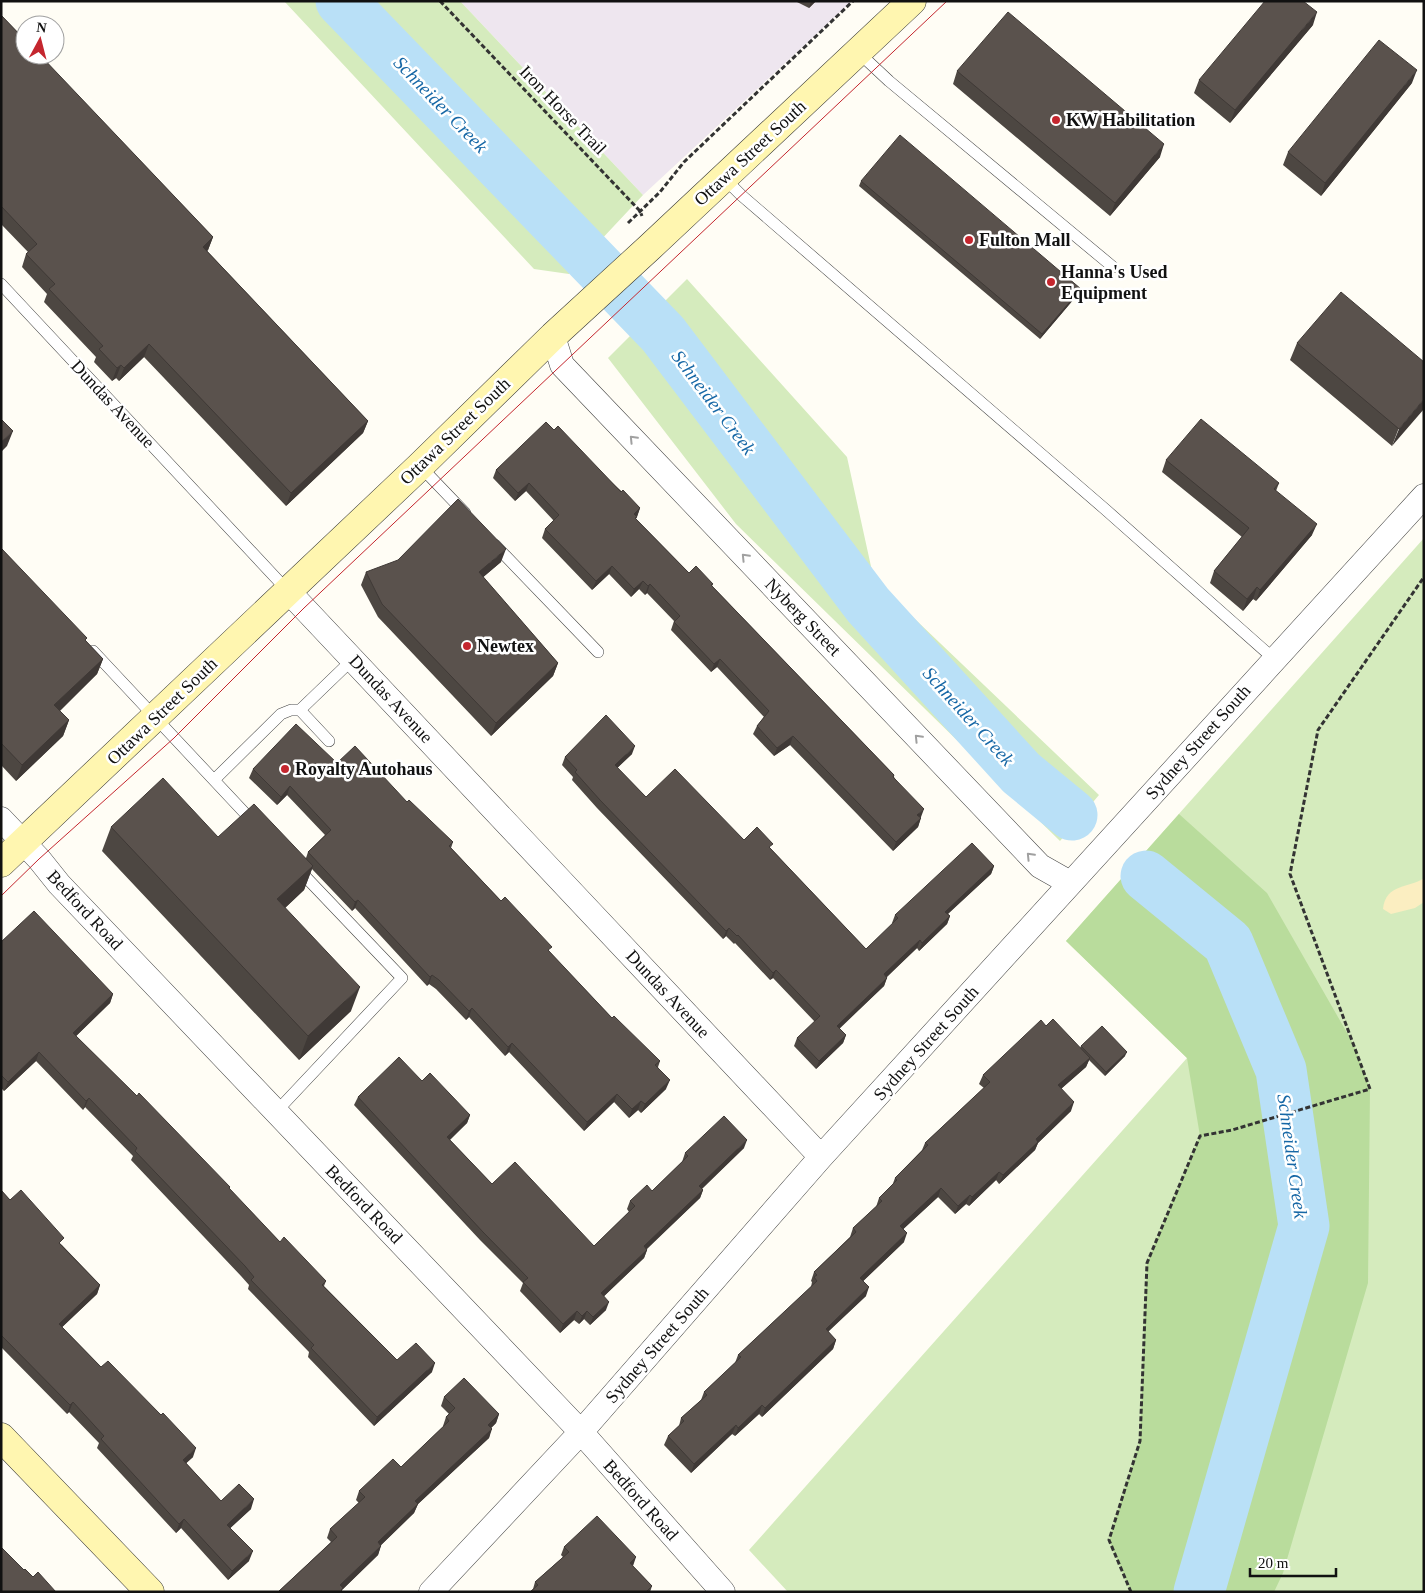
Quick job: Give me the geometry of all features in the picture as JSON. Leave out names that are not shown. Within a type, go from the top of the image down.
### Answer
[{"type":"main road","name":"Ottawa Street South","points":[[1,863],[420,466],[553,336],[912,1]]},
{"type":"main road","points":[[1,1437],[150,1592]]},
{"type":"street","name":"Nyberg Street","points":[[553,336],[562,365],[1040,866],[1070,883]]},
{"type":"street","name":"Sydney Street South","points":[[431,1592],[581,1432],[821,1157],[1424,496]]},
{"type":"street","name":"Dundas Avenue","points":[[288,590],[821,1157]]},
{"type":"street","name":"Bedford Road","points":[[1,819],[24,842],[59,884],[581,1432],[724,1592]]},
{"type":"lane","points":[[858,52],[889,81],[1113,267]]},
{"type":"lane","points":[[724,178],[741,196],[1106,510],[1274,659]]},
{"type":"lane","name":"Dundas Avenue","points":[[1,284],[288,590]]},
{"type":"lane","points":[[420,466],[476,525]]},
{"type":"lane","points":[[489,539],[598,652]]},
{"type":"lane","points":[[83,641],[264,834]]},
{"type":"lane","points":[[214,780],[281,714],[291,710],[300,710],[353,659]]},
{"type":"lane","points":[[300,710],[329,741]]},
{"type":"lane","points":[[276,1112],[402,978],[291,862]]},
{"type":"path","name":"Iron Horse Trail","points":[[440,1],[640,211],[651,246]]},
{"type":"path","points":[[628,223],[660,192],[684,162],[853,1]]},
{"type":"path","points":[[1130,1592],[1109,1540],[1140,1441],[1147,1263],[1200,1136],[1232,1130],[1370,1089],[1290,874],[1318,730],[1424,577]]},
{"type":"shaded area","points":[[460,1],[852,1],[643,195]]},
{"type":"green space","points":[[284,1],[460,1],[643,195],[569,274],[534,269]]},
{"type":"green space","points":[[687,279],[847,457],[874,580],[1099,795],[1060,841],[736,524],[608,358]]},
{"type":"green space","points":[[1424,538],[1424,1592],[788,1592],[749,1550],[1187,1058],[1066,941]]},
{"type":"green space","points":[[1179,814],[1267,893],[1354,1045],[1370,1089],[1368,1283],[1283,1573],[1274,1592],[1131,1592],[1109,1540],[1140,1441],[1147,1263],[1200,1136],[1187,1058],[1066,941]]},
{"type":"sand","points":[[1424,878],[1424,902],[1415,908],[1391,914],[1383,909],[1388,895],[1393,891]]},
{"type":"building","points":[[1265,1],[1303,1],[1317,12],[1235,110],[1199,80]]},
{"type":"building","name":"KW Habilitation","points":[[1008,12],[1164,144],[1115,203],[957,71]]},
{"type":"building","points":[[1,15],[15,30],[15,65],[50,65],[213,237],[203,247],[368,421],[291,493],[149,344],[124,368],[121,365],[117,368],[99,349],[103,346],[49,289],[55,284],[26,254],[37,244],[1,206]]},
{"type":"building","points":[[1379,40],[1417,70],[1325,183],[1288,152]]},
{"type":"building","name":"Fulton Mall","points":[[900,135],[1081,289],[1042,334],[861,181]]},
{"type":"building","points":[[1341,292],[1424,362],[1424,399],[1399,429],[1297,343]]},
{"type":"building","points":[[1,419],[13,431],[1,442]]},
{"type":"building","points":[[1201,419],[1279,483],[1274,489],[1317,524],[1260,590],[1257,587],[1247,599],[1214,571],[1249,528],[1166,460]]},
{"type":"building","points":[[546,422],[554,430],[558,426],[621,492],[623,490],[640,508],[634,514],[637,517],[635,518],[689,573],[696,566],[713,584],[711,585],[894,775],[893,777],[924,809],[917,815],[921,818],[896,842],[793,736],[777,748],[757,726],[769,711],[720,659],[714,664],[674,622],[680,616],[650,584],[648,586],[643,581],[634,589],[612,566],[596,581],[545,529],[559,515],[529,483],[518,493],[496,470]]},
{"type":"building","name":"Newtex","points":[[458,499],[506,549],[479,572],[558,663],[496,723],[382,604],[366,572],[398,560]]},
{"type":"building","points":[[1,548],[87,638],[85,640],[103,659],[54,705],[69,720],[22,765],[1,743]]},
{"type":"building","points":[[606,715],[635,746],[615,765],[646,797],[675,769],[744,840],[757,827],[773,844],[769,847],[866,949],[898,918],[895,915],[972,843],[994,866],[945,912],[950,916],[922,943],[920,940],[884,974],[887,978],[837,1026],[846,1035],[819,1061],[797,1038],[820,1016],[776,970],[773,973],[738,935],[729,928],[726,931],[600,800],[575,772],[577,770],[565,757]]},
{"type":"building","points":[[296,724],[337,763],[355,746],[407,802],[409,800],[453,842],[449,846],[501,901],[505,897],[552,947],[548,950],[612,1018],[614,1016],[660,1061],[655,1065],[670,1080],[645,1104],[641,1101],[632,1109],[617,1094],[587,1122],[512,1043],[508,1047],[472,1008],[469,1011],[439,980],[432,975],[430,977],[358,900],[355,902],[308,852],[331,830],[290,786],[281,797],[253,769]]},
{"type":"building","points":[[163,778],[218,837],[254,804],[313,866],[277,899],[360,987],[308,1036],[111,827]]},
{"type":"building","points":[[34,911],[113,994],[73,1033],[137,1096],[139,1093],[280,1242],[284,1237],[326,1281],[322,1285],[397,1360],[416,1343],[435,1363],[377,1417],[311,1348],[314,1345],[251,1280],[254,1277],[245,1266],[135,1151],[137,1148],[89,1098],[86,1101],[39,1052],[8,1082],[1,1075],[1,942]]},
{"type":"building","points":[[1053,1019],[1090,1058],[1058,1085],[1074,1102],[1036,1139],[1038,1142],[1003,1175],[999,1172],[972,1197],[970,1195],[958,1206],[941,1188],[900,1226],[907,1233],[860,1278],[869,1287],[826,1329],[836,1340],[765,1408],[762,1405],[738,1428],[736,1425],[694,1464],[668,1436],[684,1421],[681,1418],[707,1395],[704,1392],[741,1357],[738,1355],[817,1281],[814,1277],[817,1275],[814,1272],[856,1232],[853,1228],[882,1201],[879,1198],[897,1180],[895,1178],[928,1145],[925,1143],[990,1082],[983,1075],[1041,1020],[1046,1026]]},
{"type":"building","points":[[1102,1026],[1127,1052],[1106,1072],[1081,1046]]},
{"type":"building","points":[[399,1057],[422,1081],[430,1073],[470,1115],[447,1137],[492,1184],[515,1162],[594,1246],[635,1206],[630,1201],[647,1185],[652,1191],[688,1156],[685,1153],[724,1116],[747,1140],[699,1186],[703,1190],[644,1246],[647,1250],[601,1293],[609,1302],[593,1317],[587,1311],[582,1316],[577,1311],[563,1324],[523,1282],[528,1278],[358,1097]]},
{"type":"building","points":[[1,1190],[10,1200],[21,1190],[64,1238],[59,1243],[100,1285],[59,1324],[101,1367],[108,1361],[161,1415],[163,1413],[196,1448],[183,1460],[221,1501],[239,1484],[254,1499],[227,1525],[253,1551],[232,1571],[184,1519],[179,1524],[101,1439],[104,1436],[73,1402],[70,1405],[1,1335]]},
{"type":"building","points":[[464,1378],[499,1414],[488,1425],[492,1429],[415,1501],[418,1504],[378,1542],[381,1546],[340,1585],[343,1588],[341,1590],[343,1592],[278,1592],[337,1537],[330,1529],[365,1497],[359,1491],[393,1459],[401,1467],[449,1421],[446,1417],[455,1408],[444,1397]]},
{"type":"building","points":[[597,1516],[636,1557],[630,1563],[652,1586],[646,1592],[530,1592],[538,1585],[535,1582],[569,1552],[564,1547]]},
{"type":"building","points":[[1,1547],[33,1577],[38,1572],[56,1592],[1,1592]]},
{"type":"waterway","name":"Schneider Creek","points":[[341,1],[663,334],[868,605],[1021,773],[1072,815]]},
{"type":"waterway","name":"Schneider Creek","points":[[1146,876],[1228,943],[1281,1070],[1304,1226],[1199,1592]]},
{"type":"tram line","points":[[1,896],[39,859],[174,738],[304,608],[947,1]]},
{"type":"place","name":"KW Habilitation","points":[[1056,120]]},
{"type":"place","name":"Fulton Mall","points":[[969,240]]},
{"type":"place","name":"Hanna's Used Equipment","points":[[1051,282]]},
{"type":"place","name":"Newtex","points":[[467,646]]},
{"type":"place","name":"Royalty Autohaus","points":[[285,769]]}]
